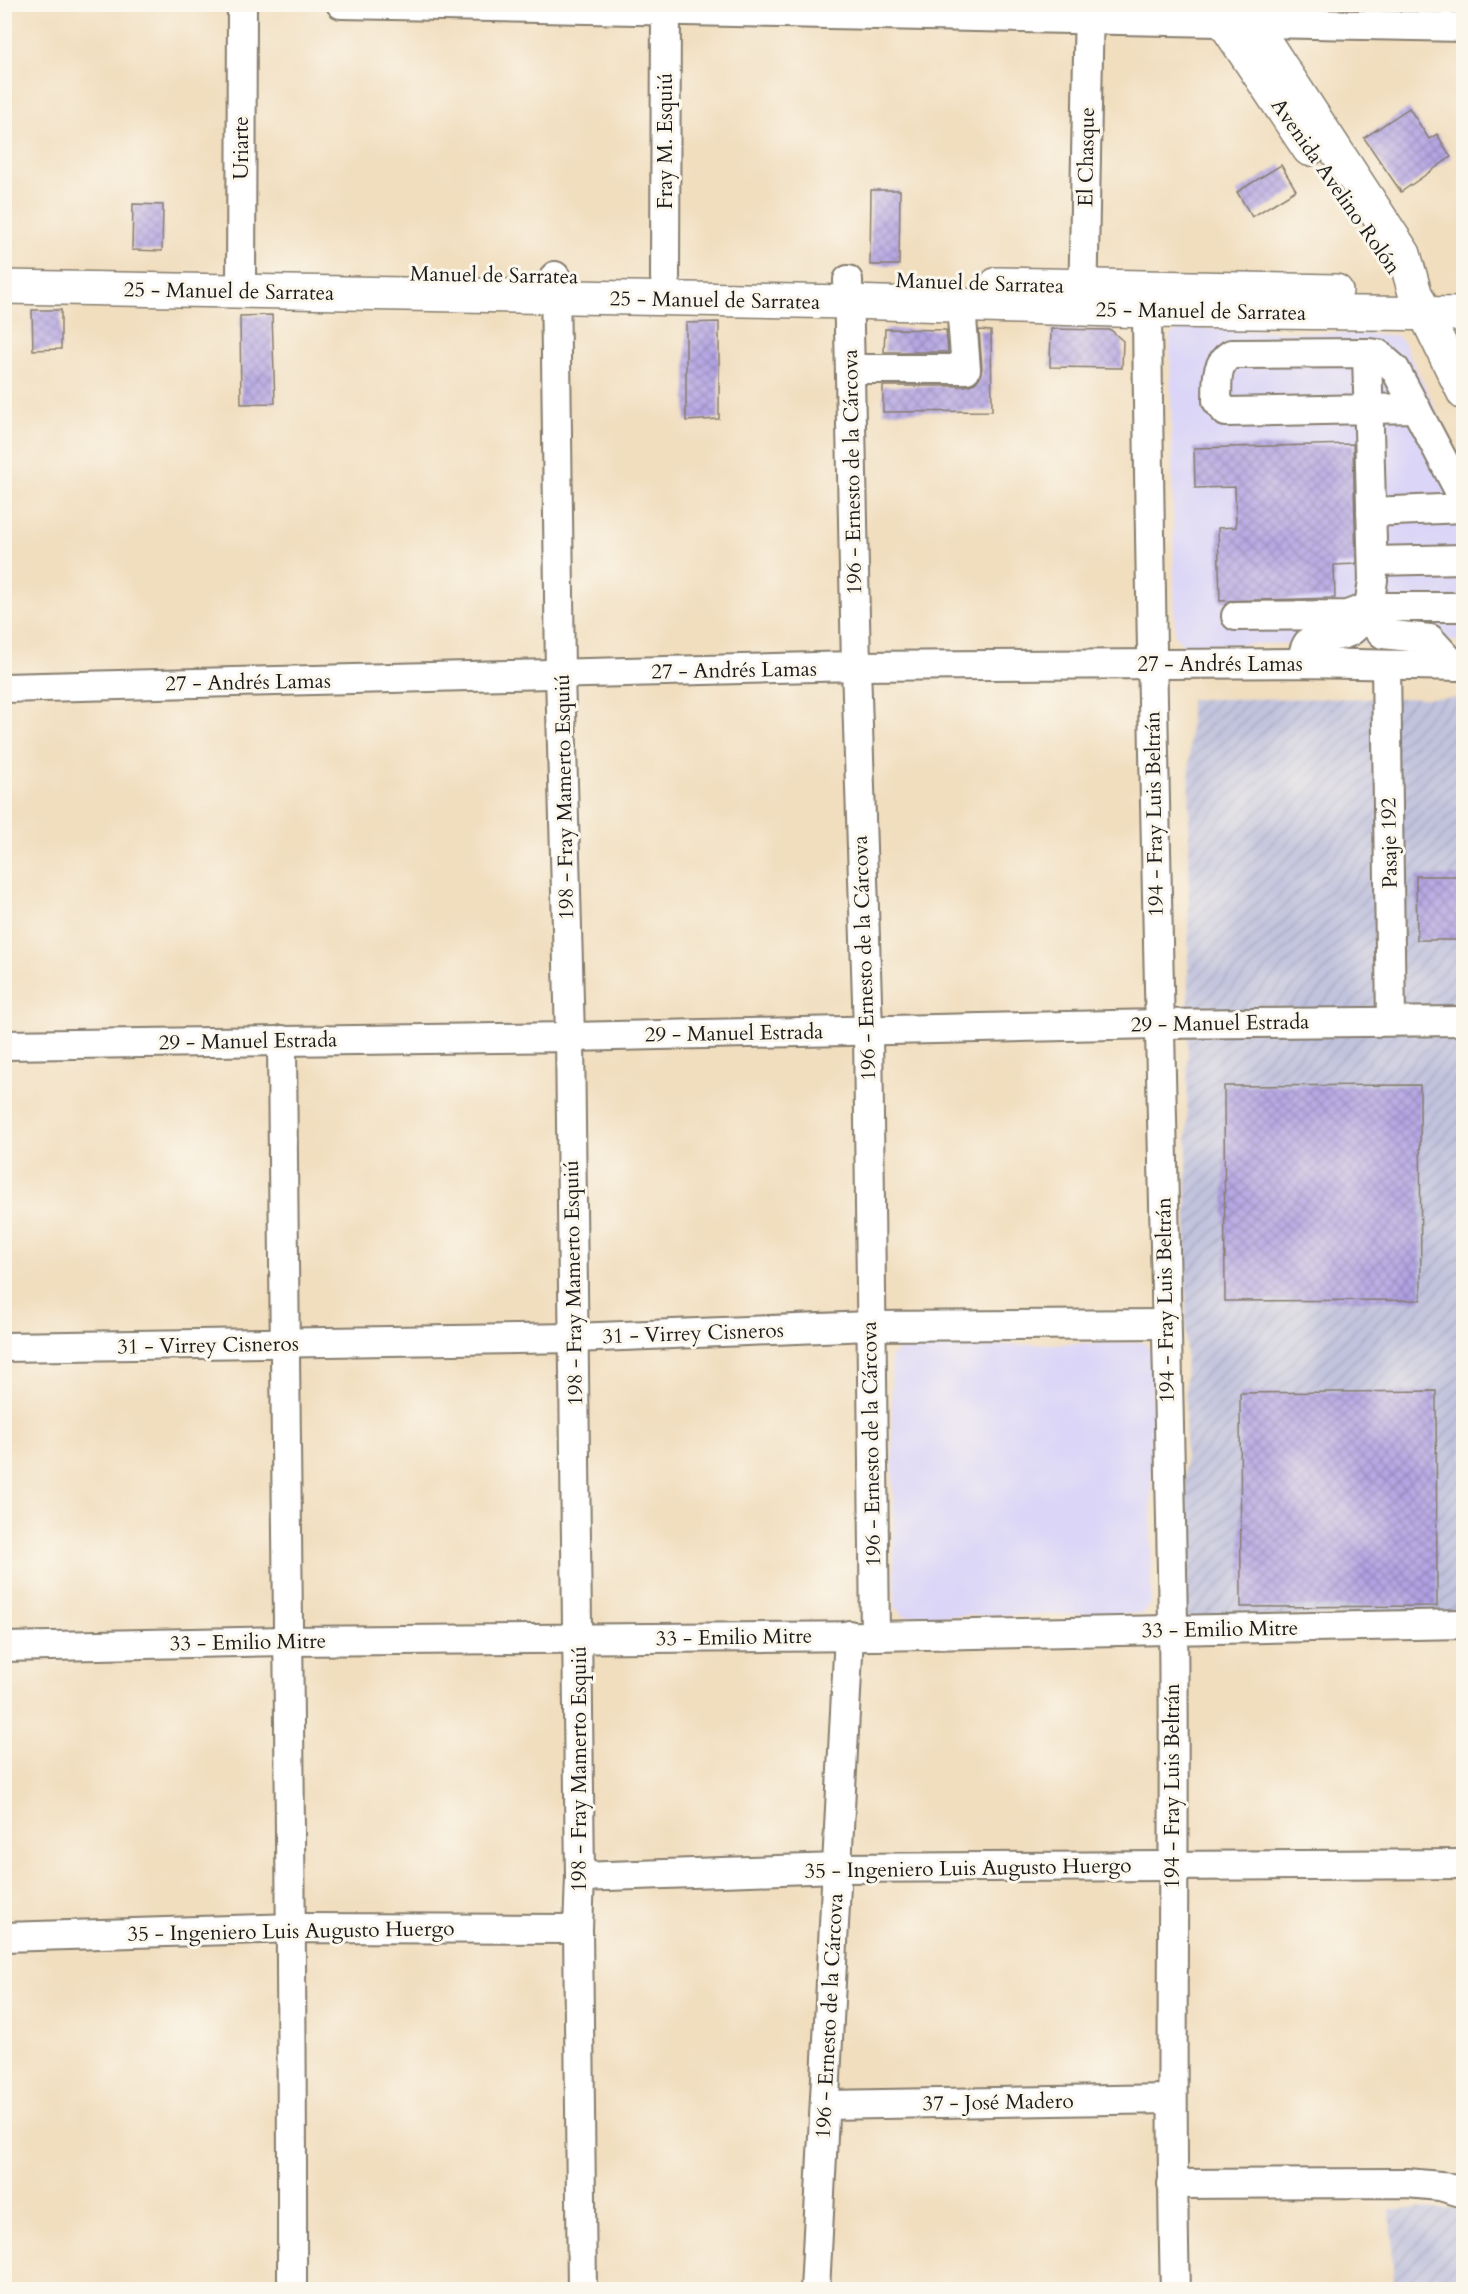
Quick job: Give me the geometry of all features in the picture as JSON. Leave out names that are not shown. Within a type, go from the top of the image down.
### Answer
[{"type":"main road","name":"Avenida Avelino Rolón","points":[[1232,13],[1404,254],[1420,303],[1464,393]]},
{"type":"main road","name":"Manuel de Sarratea","points":[[4,266],[241,281],[555,287],[665,278],[849,291],[1083,298],[1420,303]]},
{"type":"main road","name":"25 - Manuel de Sarratea","points":[[4,287],[241,281]]},
{"type":"main road","name":"25 - Manuel de Sarratea","points":[[555,287],[849,291],[961,306],[1083,298],[1147,311],[1280,313],[1420,303]]},
{"type":"main road","points":[[1420,303],[1464,292]]},
{"type":"main road","points":[[1420,303],[1464,314]]},
{"type":"street","name":"Uriarte","points":[[241,281],[242,4]]},
{"type":"street","points":[[340,4],[1232,13],[1464,27]]},
{"type":"street","name":"Fray M. Esquiú","points":[[665,278],[666,8]]},
{"type":"street","name":"El Chasque","points":[[1083,298],[1089,12]]},
{"type":"street","name":"198 - Fray Mamerto Esquiú","points":[[555,287],[570,1037],[578,1639],[582,2289]]},
{"type":"street","name":"196 - Ernesto de la Cárcova","points":[[815,2289],[837,1868],[862,1636],[869,1326],[867,1030],[855,666],[849,291]]},
{"type":"street","points":[[851,369],[966,369],[961,306]]},
{"type":"street","name":"194 - Fray Luis Beltrán","points":[[1147,311],[1150,665],[1173,1630],[1171,2099],[1175,2289]]},
{"type":"street","points":[[1280,313],[1280,352]]},
{"type":"street","points":[[1416,408],[1226,412],[1220,408],[1217,401],[1218,365],[1231,354],[1280,352],[1378,354],[1388,360],[1416,408],[1464,500]]},
{"type":"street","points":[[1302,663],[1303,652],[1312,639],[1322,635],[1345,634],[1352,630],[1367,612],[1374,580],[1367,353]]},
{"type":"street","points":[[1371,512],[1464,508]]},
{"type":"street","points":[[1372,561],[1464,559]]},
{"type":"street","points":[[1236,616],[1347,615],[1464,607]]},
{"type":"street","points":[[1367,612],[1383,634],[1430,639],[1460,666]]},
{"type":"street","name":"27 - Andrés Lamas","points":[[4,688],[855,666],[1302,663],[1460,666]]},
{"type":"street","name":"Pasaje 192","points":[[1386,665],[1391,1021]]},
{"type":"street","name":"29 - Manuel Estrada","points":[[4,1045],[570,1037],[1158,1024],[1464,1021]]},
{"type":"street","points":[[282,1040],[286,1641],[293,1928],[292,2289]]},
{"type":"street","name":"31 - Virrey Cisneros","points":[[4,1347],[284,1345],[574,1338],[869,1326],[1166,1324]]},
{"type":"street","name":"33 - Emilio Mitre","points":[[4,1647],[286,1641],[862,1636],[1464,1624]]},
{"type":"street","name":"35 - Ingeniero Luis Augusto Huergo","points":[[580,1877],[837,1868],[1464,1864]]},
{"type":"street","name":"35 - Ingeniero Luis Augusto Huergo","points":[[4,1937],[293,1928],[578,1929]]},
{"type":"street","name":"37 - José Madero","points":[[825,2105],[1171,2099]]},
{"type":"street","points":[[1172,2184],[1407,2183],[1440,2186],[1464,2193]]},
{"type":"shaded area","points":[[1179,328],[1395,335],[1403,341],[1463,466],[1463,641],[1183,645],[1175,635],[1170,336]]},
{"type":"shaded area","points":[[1463,698],[1463,1613],[1184,1618],[1190,699]]},
{"type":"shaded area","points":[[1142,1342],[1152,1351],[1151,1604],[1141,1614],[905,1616],[895,1607],[891,1357],[901,1347]]},
{"type":"shaded area","points":[[1461,2208],[1463,2289],[1394,2289],[1391,2209]]},
{"type":"building","points":[[1409,108],[1429,139],[1437,134],[1451,157],[1401,192],[1364,138]]},
{"type":"building","points":[[1281,165],[1296,190],[1252,217],[1237,192]]},
{"type":"building","points":[[871,190],[900,190],[899,265],[870,265]]},
{"type":"building","points":[[133,204],[163,205],[162,251],[132,250]]},
{"type":"building","points":[[32,310],[61,310],[61,349],[33,350]]},
{"type":"building","points":[[272,315],[275,403],[241,404],[240,316]]},
{"type":"building","points":[[719,322],[719,419],[686,421],[686,323]]},
{"type":"building","points":[[885,329],[946,330],[948,352],[884,352]]},
{"type":"building","points":[[1051,329],[1111,330],[1123,341],[1122,368],[1050,367]]},
{"type":"building","points":[[979,330],[991,331],[992,411],[883,412],[883,386],[966,386],[975,383],[980,377],[982,368]]},
{"type":"building","points":[[1353,444],[1356,564],[1334,565],[1335,598],[1220,601],[1218,528],[1236,527],[1235,487],[1195,488],[1194,448]]},
{"type":"building","points":[[1416,876],[1464,876],[1464,940],[1417,940]]},
{"type":"building","points":[[1420,1085],[1421,1300],[1225,1301],[1224,1086]]},
{"type":"building","points":[[1436,1391],[1437,1606],[1241,1607],[1240,1393]]}]
